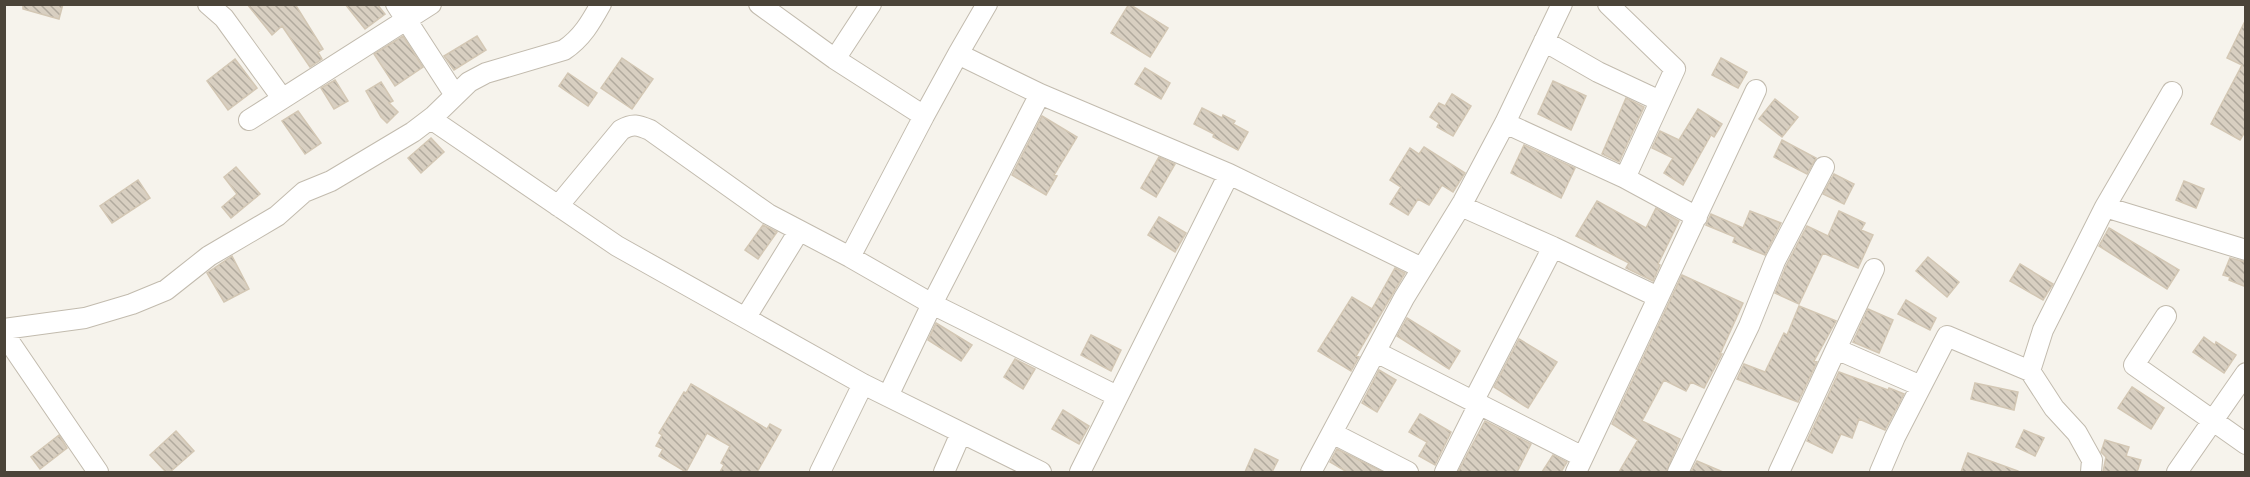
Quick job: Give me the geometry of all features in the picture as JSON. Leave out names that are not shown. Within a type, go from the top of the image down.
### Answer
[{"type":"street","points":[[208,4],[224,18],[282,98]]},
{"type":"street","points":[[249,120],[400,12],[431,4]]},
{"type":"street","points":[[4,329],[85,318],[132,304],[166,290],[209,256],[277,216],[304,192],[331,181],[431,119],[469,82],[486,73],[564,50],[575,43],[585,32],[602,4]]},
{"type":"street","points":[[759,4],[835,59],[924,116]]},
{"type":"street","points":[[835,59],[871,4]]},
{"type":"street","points":[[850,257],[924,116],[987,4]]},
{"type":"street","points":[[1311,472],[1422,268],[1461,206],[1505,123],[1562,4]]},
{"type":"street","points":[[1608,4],[1675,69],[1625,178]]},
{"type":"street","points":[[400,12],[455,95]]},
{"type":"street","points":[[1544,41],[1598,72],[1660,101]]},
{"type":"street","points":[[958,54],[1040,94],[1229,174],[1422,268]]},
{"type":"street","points":[[1376,352],[1476,403],[1580,465],[1756,90]]},
{"type":"street","points":[[2030,371],[2043,330],[2105,207],[2172,92]]},
{"type":"street","points":[[888,396],[932,304],[1040,94]]},
{"type":"street","points":[[431,119],[617,246],[863,384],[1041,472]]},
{"type":"street","points":[[1505,123],[1625,178],[1696,216]]},
{"type":"street","points":[[558,206],[621,129],[630,125],[638,125],[650,130],[768,214],[932,304],[1117,396]]},
{"type":"street","points":[[1678,472],[1749,326],[1775,261],[1824,167]]},
{"type":"street","points":[[1080,472],[1229,174]]},
{"type":"street","points":[[1461,206],[1658,297]]},
{"type":"street","points":[[2105,207],[2246,249]]},
{"type":"street","points":[[746,317],[799,231]]},
{"type":"street","points":[[1445,472],[1476,403],[1553,247]]},
{"type":"street","points":[[1779,472],[1874,269]]},
{"type":"street","points":[[2166,316],[2134,365],[2246,444]]},
{"type":"street","points":[[4,334],[98,472]]},
{"type":"street","points":[[1880,472],[1895,437],[1947,336],[2030,371],[2054,408],[2077,433],[2092,460],[2091,472]]},
{"type":"street","points":[[1836,349],[1921,386]]},
{"type":"street","points":[[2177,472],[2246,373]]},
{"type":"street","points":[[820,472],[863,384]]},
{"type":"street","points":[[944,472],[962,433]]},
{"type":"street","points":[[1332,433],[1408,472]]},
{"type":"building","points":[[23,4],[63,4],[59,19],[23,9]]},
{"type":"building","points":[[247,4],[295,4],[323,49],[318,52],[322,59],[310,67],[282,26],[272,35]]},
{"type":"building","points":[[345,4],[377,4],[385,14],[365,29]]},
{"type":"building","points":[[1129,4],[1168,28],[1150,57],[1111,33]]},
{"type":"building","points":[[2246,19],[2246,130],[2240,140],[2211,124],[2242,65],[2227,58]]},
{"type":"building","points":[[403,36],[423,67],[395,86],[374,54]]},
{"type":"building","points":[[477,36],[486,50],[454,70],[444,56]]},
{"type":"building","points":[[622,58],[653,79],[632,109],[601,88]]},
{"type":"building","points":[[1721,58],[1747,72],[1738,88],[1712,75]]},
{"type":"building","points":[[235,59],[257,88],[228,110],[207,81]]},
{"type":"building","points":[[1145,68],[1170,83],[1161,99],[1135,84]]},
{"type":"building","points":[[568,73],[597,93],[588,106],[559,86]]},
{"type":"building","points":[[335,80],[348,101],[334,109],[321,88]]},
{"type":"building","points":[[1553,81],[1586,96],[1571,130],[1538,114]]},
{"type":"building","points":[[381,82],[393,101],[389,103],[398,112],[387,123],[366,91]]},
{"type":"building","points":[[1452,94],[1471,106],[1453,136],[1437,127],[1439,123],[1430,117],[1439,103],[1445,106]]},
{"type":"building","points":[[1626,98],[1644,107],[1619,162],[1602,154]]},
{"type":"building","points":[[1775,99],[1798,117],[1782,137],[1759,119]]},
{"type":"building","points":[[1202,108],[1222,118],[1223,115],[1235,121],[1233,124],[1248,132],[1238,150],[1194,124]]},
{"type":"building","points":[[1698,109],[1722,124],[1714,137],[1711,135],[1683,185],[1664,173],[1673,158],[1652,148],[1660,131],[1679,140]]},
{"type":"building","points":[[298,111],[321,143],[305,154],[282,121]]},
{"type":"building","points":[[1042,116],[1077,137],[1054,175],[1057,176],[1046,195],[1012,175]]},
{"type":"building","points":[[431,138],[444,152],[421,173],[408,158]]},
{"type":"building","points":[[1782,140],[1816,158],[1807,174],[1774,157]]},
{"type":"building","points":[[1524,145],[1575,168],[1561,198],[1511,173]]},
{"type":"building","points":[[1424,147],[1465,173],[1453,192],[1442,185],[1429,205],[1418,199],[1408,215],[1390,204],[1401,187],[1390,180],[1410,148],[1419,154]]},
{"type":"building","points":[[1159,157],[1175,164],[1156,197],[1141,188]]},
{"type":"building","points":[[236,167],[260,194],[231,218],[222,207],[237,194],[224,177]]},
{"type":"building","points":[[1834,174],[1854,184],[1844,204],[1823,194]]},
{"type":"building","points":[[138,180],[150,198],[112,223],[100,206]]},
{"type":"building","points":[[2184,181],[2204,189],[2196,208],[2176,200]]},
{"type":"building","points":[[1597,201],[1646,228],[1656,208],[1679,221],[1658,264],[1660,265],[1653,281],[1626,268],[1629,263],[1576,236]]},
{"type":"building","points":[[1750,211],[1781,223],[1765,255],[1733,242],[1735,237],[1706,225],[1711,214],[1743,228]]},
{"type":"building","points":[[1839,211],[1865,223],[1861,230],[1873,235],[1858,268],[1823,253],[1799,304],[1775,293],[1807,226],[1828,236]]},
{"type":"building","points":[[1159,217],[1186,233],[1175,252],[1148,235]]},
{"type":"building","points":[[763,225],[777,232],[758,259],[745,250]]},
{"type":"building","points":[[2109,228],[2179,270],[2167,289],[2099,246]]},
{"type":"building","points":[[232,256],[249,289],[224,302],[207,273]]},
{"type":"building","points":[[1928,257],[1959,282],[1947,297],[1916,271]]},
{"type":"building","points":[[2230,258],[2246,262],[2246,287],[2223,275]]},
{"type":"building","points":[[2020,264],[2053,284],[2043,300],[2010,281]]},
{"type":"building","points":[[1395,268],[1405,273],[1356,356],[1359,357],[1351,371],[1318,351],[1352,297],[1372,309]]},
{"type":"building","points":[[1682,275],[1743,303],[1720,354],[1722,354],[1704,388],[1691,382],[1686,391],[1664,380],[1642,421],[1680,439],[1666,472],[1619,472],[1638,440],[1612,424]]},
{"type":"building","points":[[1906,300],[1936,318],[1930,330],[1898,314]]},
{"type":"building","points":[[1799,306],[1836,321],[1814,361],[1817,362],[1798,402],[1737,379],[1744,364],[1765,372],[1784,333],[1787,335]]},
{"type":"building","points":[[1868,309],[1893,320],[1879,353],[1853,342]]},
{"type":"building","points":[[1407,318],[1460,351],[1449,369],[1397,336]]},
{"type":"building","points":[[936,323],[972,345],[961,361],[928,340]]},
{"type":"building","points":[[1091,335],[1121,350],[1111,371],[1081,355]]},
{"type":"building","points":[[2204,337],[2236,355],[2224,373],[2193,352]]},
{"type":"building","points":[[1519,339],[1557,362],[1528,408],[1494,387]]},
{"type":"building","points":[[1015,359],[1035,369],[1023,389],[1004,377]]},
{"type":"building","points":[[1379,370],[1396,380],[1377,412],[1362,403]]},
{"type":"building","points":[[1839,372],[1904,394],[1885,430],[1859,419],[1852,438],[1841,434],[1832,453],[1807,441]]},
{"type":"building","points":[[1975,383],[2018,392],[2014,410],[1971,399]]},
{"type":"building","points":[[691,384],[767,429],[770,424],[781,430],[757,472],[720,472],[724,465],[721,463],[730,446],[707,433],[686,472],[659,456],[663,449],[656,446],[662,435],[659,433]]},
{"type":"building","points":[[2132,387],[2164,408],[2151,429],[2118,408]]},
{"type":"building","points":[[1063,410],[1089,426],[1079,444],[1052,429]]},
{"type":"building","points":[[1420,414],[1451,432],[1435,465],[1419,456],[1427,442],[1409,432]]},
{"type":"building","points":[[1485,421],[1531,444],[1517,472],[1458,472]]},
{"type":"building","points":[[2024,430],[2044,438],[2035,456],[2016,447]]},
{"type":"building","points":[[176,431],[194,451],[170,472],[166,472],[150,455]]},
{"type":"building","points":[[59,435],[67,448],[40,469],[31,457]]},
{"type":"building","points":[[2105,440],[2129,447],[2126,456],[2141,460],[2137,472],[2103,472],[2106,457],[2101,452]]},
{"type":"building","points":[[1255,449],[1278,460],[1272,472],[1245,472]]},
{"type":"building","points":[[1337,449],[1383,472],[1347,472],[1330,462]]},
{"type":"building","points":[[1968,453],[2018,471],[2018,472],[1961,472]]},
{"type":"building","points":[[1553,455],[1567,462],[1561,472],[1542,472]]},
{"type":"building","points":[[1697,461],[1723,472],[1691,472]]}]
